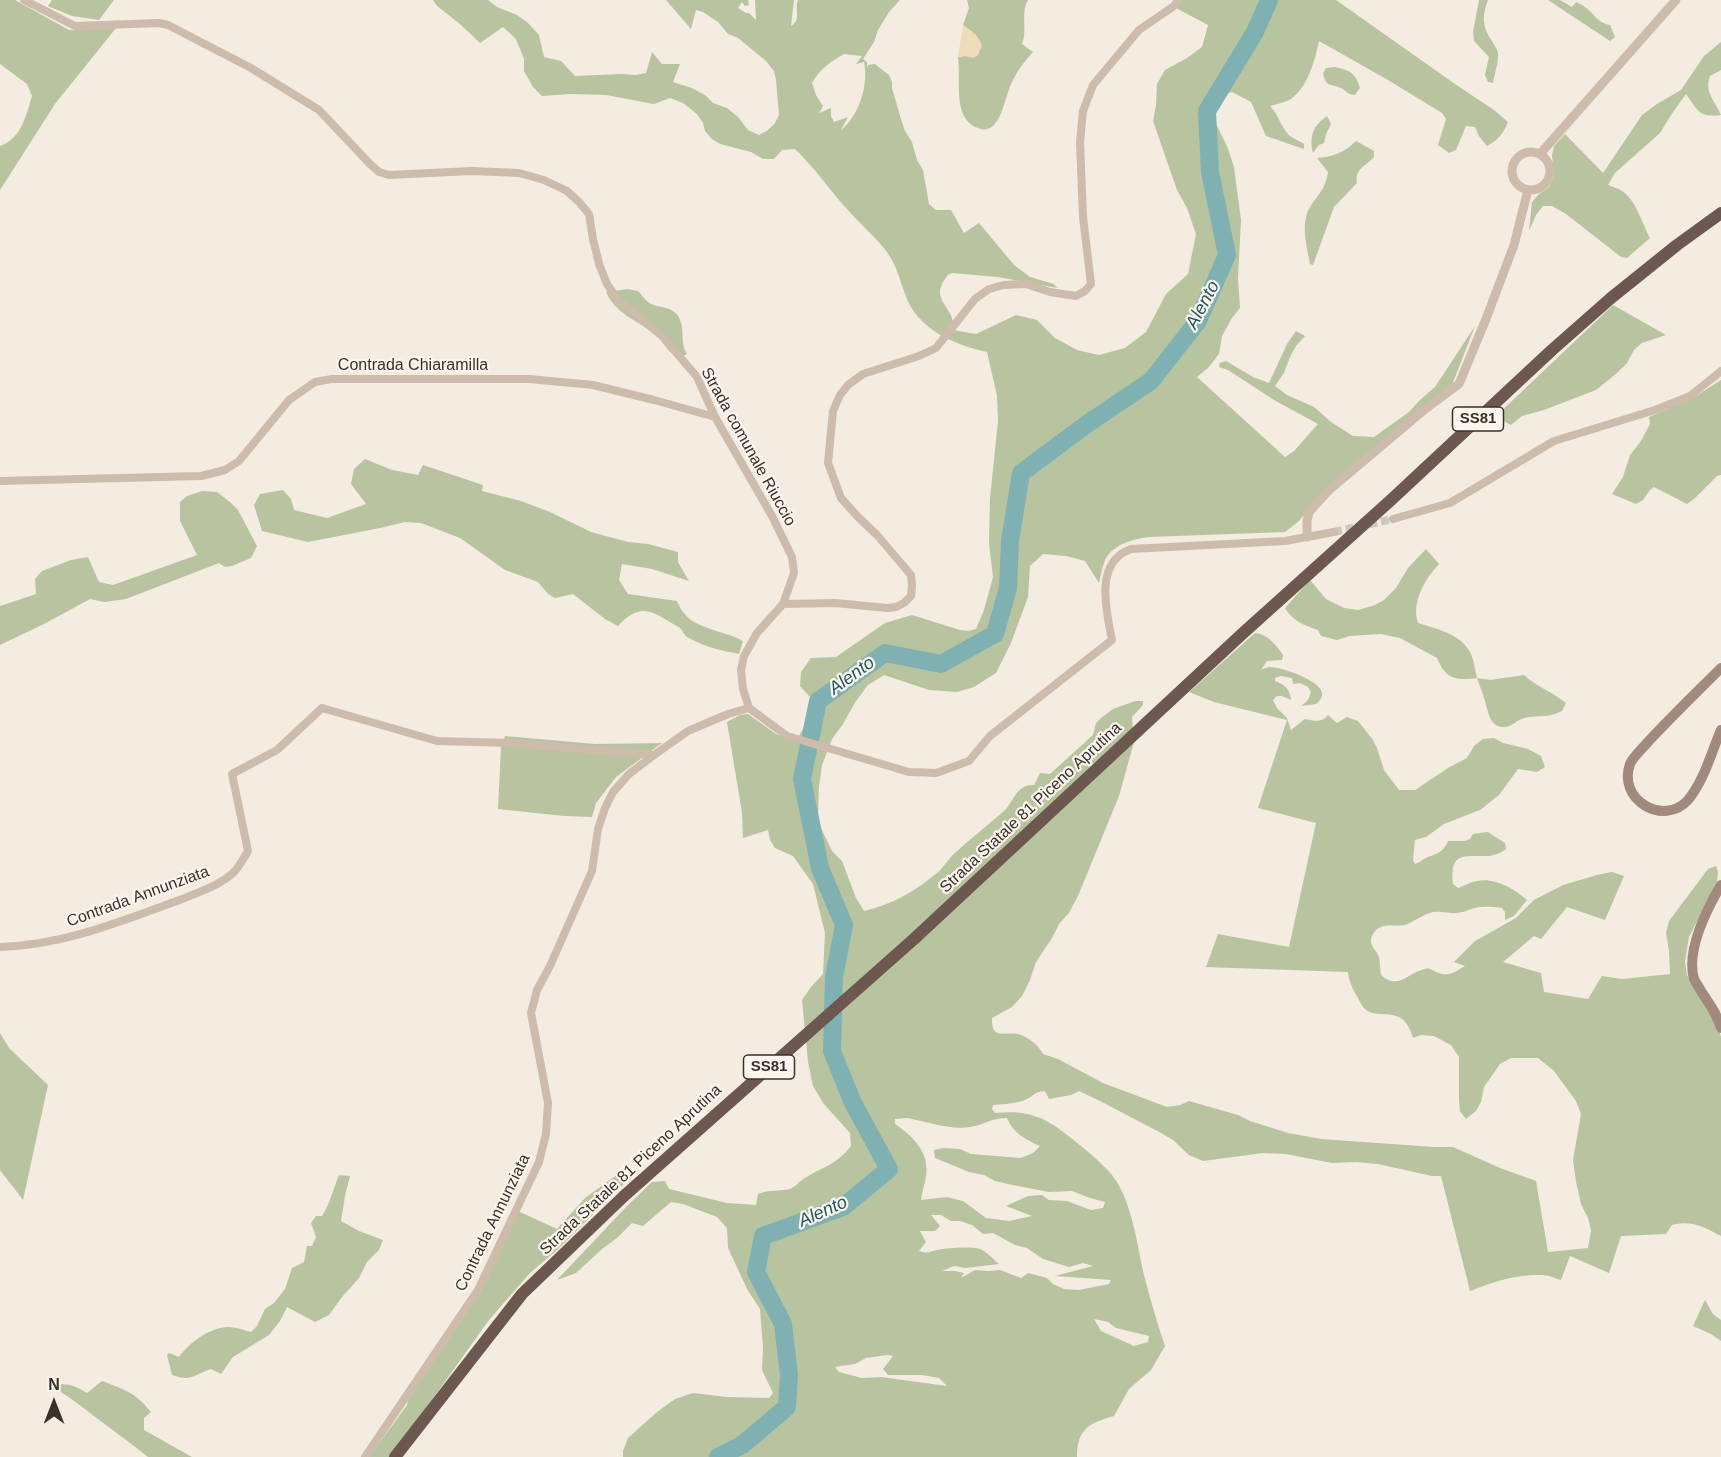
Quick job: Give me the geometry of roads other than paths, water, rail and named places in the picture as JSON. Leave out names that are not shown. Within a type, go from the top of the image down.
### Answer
[{"type":"highway","name":"Strada Statale 81 Piceno Aprutina","points":[[395,1457],[522,1294],[624,1196],[914,939],[1242,634],[1611,298],[1721,213]]},
{"type":"main road","points":[[1721,668],[1630,763],[1627,780],[1629,789],[1645,806],[1661,812],[1675,809],[1687,801],[1701,778],[1721,730]]},
{"type":"main road","points":[[1721,885],[1714,896],[1695,943],[1693,964],[1694,980],[1718,1018],[1721,1028]]},
{"type":"street","name":"Strada comunale Riuccio","points":[[24,0],[75,26],[159,23],[168,25],[251,68],[319,110],[379,172],[389,175],[472,171],[519,173],[544,180],[567,191],[589,214],[598,264],[607,285],[619,301],[662,336],[697,376],[715,417],[772,516],[792,557],[794,573],[783,604]]},
{"type":"street","points":[[1178,0],[1174,6],[1139,30],[1093,85],[1083,111],[1080,142],[1083,217],[1091,284],[1089,288],[1076,296],[1050,292],[1026,284],[1004,285],[989,289],[975,299],[936,348],[920,356],[863,374],[848,385],[837,400],[831,422],[828,463],[841,498],[911,575],[911,596],[904,603],[887,608],[835,603],[783,604],[757,633],[744,656],[741,670],[743,689],[749,708],[788,736],[909,772],[936,773],[969,761],[990,736],[1112,640],[1105,596],[1107,575],[1111,564],[1124,551],[1285,541],[1334,532]]},
{"type":"street","points":[[1540,154],[1676,0]]},
{"type":"street","points":[[1522,153],[1540,154],[1549,164],[1549,177],[1541,187],[1528,190],[1522,188],[1513,180],[1511,168],[1517,156],[1522,153]]},
{"type":"street","points":[[1307,537],[1307,521],[1310,512],[1329,490],[1424,410],[1459,384],[1514,245],[1528,190]]},
{"type":"street","points":[[1393,519],[1450,503],[1554,441],[1656,410],[1690,396],[1721,371]]},
{"type":"street","name":"Contrada Chiaramilla","points":[[0,481],[201,476],[225,470],[239,461],[290,400],[315,382],[332,379],[529,379],[593,385],[715,417]]},
{"type":"street","name":"Contrada Annunziata","points":[[0,947],[66,939],[103,929],[213,886],[235,872],[248,851],[232,774],[277,750],[322,708],[437,741],[654,754]]},
{"type":"street","name":"Contrada Annunziata","points":[[364,1457],[478,1290],[539,1162],[546,1134],[548,1103],[531,1013],[537,990],[592,871],[598,829],[605,807],[613,792],[629,774],[654,754],[688,731],[749,708]]},
{"type":"waterway","name":"Alento","points":[[718,1457],[742,1445],[787,1407],[789,1375],[783,1324],[756,1272],[763,1236],[843,1207],[889,1169],[853,1103],[832,1051],[834,977],[844,925],[820,868],[802,779],[818,701],[885,653],[941,664],[995,634],[1008,588],[1010,541],[1021,473],[1087,424],[1151,381],[1198,321],[1227,255],[1210,172],[1207,111],[1255,32],[1269,0]]},
{"type":"tunnel","points":[[1334,532],[1393,519]]}]
